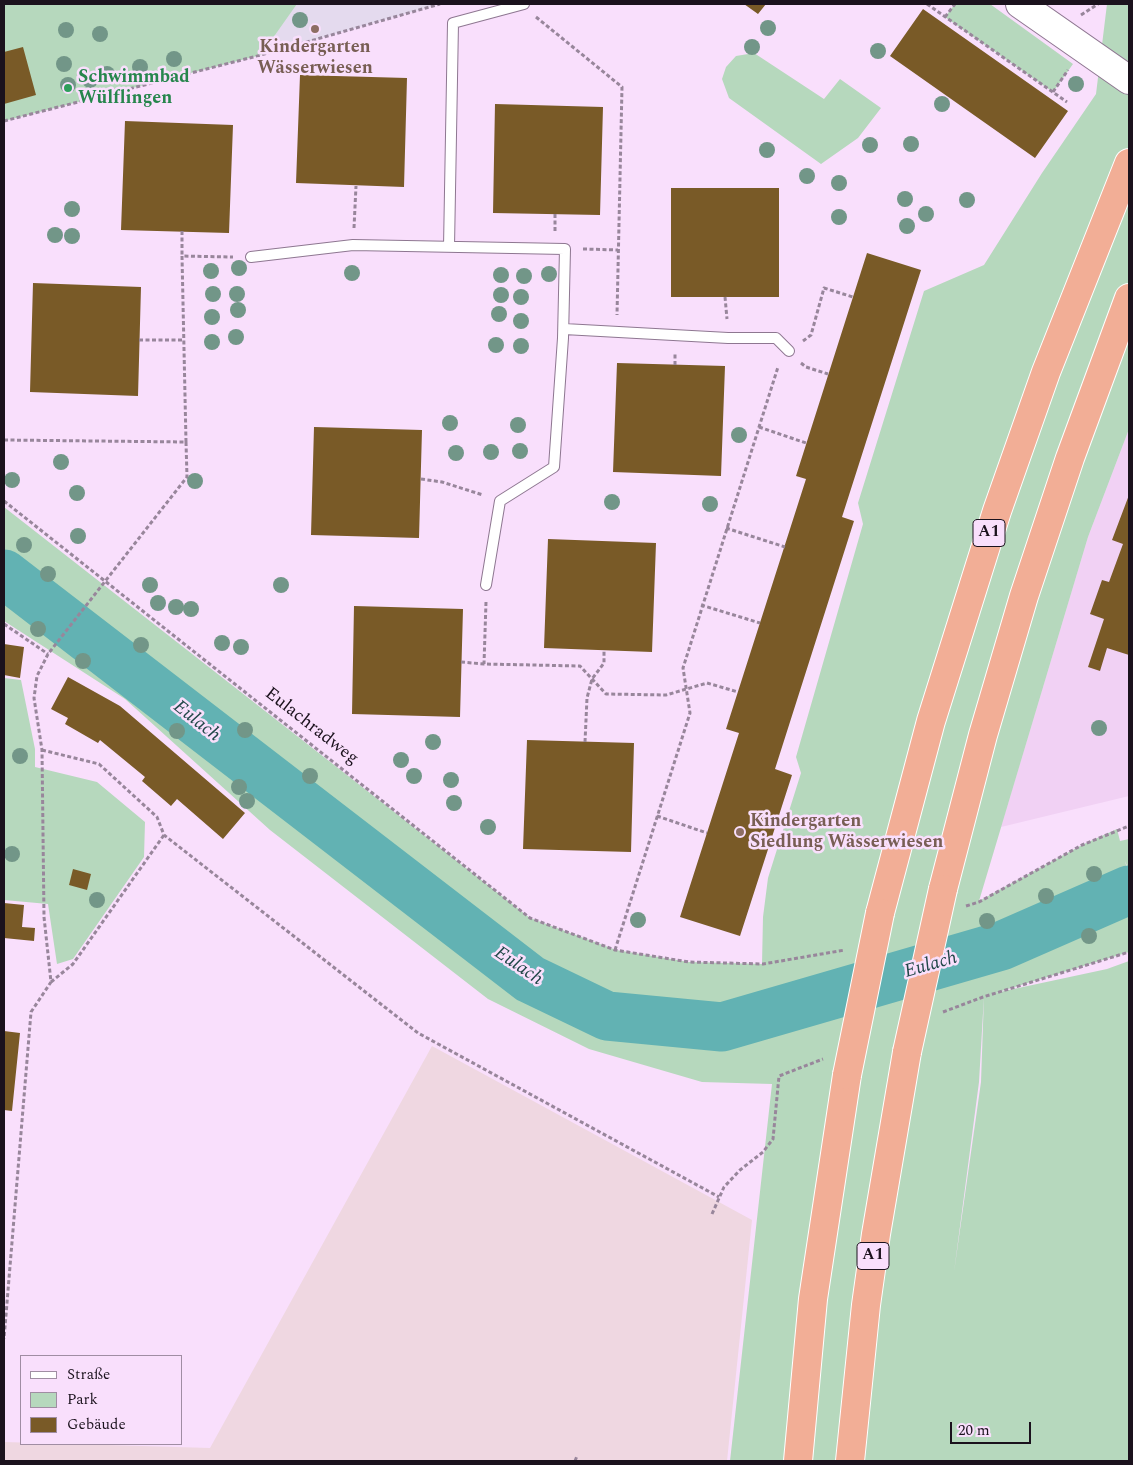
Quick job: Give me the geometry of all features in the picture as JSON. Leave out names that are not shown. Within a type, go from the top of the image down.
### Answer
[{"type":"highway","name":"A1","points":[[798,1461],[813,1299],[847,1075],[880,913],[931,721],[997,511],[1049,363],[1129,163]]},
{"type":"highway","name":"A1","points":[[850,1461],[875,1243],[908,1052],[943,889],[982,735],[1026,588],[1070,458],[1129,298]]},
{"type":"main road","points":[[1020,4],[1129,80]]},
{"type":"lane","points":[[449,247],[453,22],[523,5]]},
{"type":"lane","points":[[252,257],[353,244],[565,249],[564,329],[554,468],[500,501],[486,585]]},
{"type":"lane","points":[[564,329],[728,338],[776,338],[790,351]]},
{"type":"path","points":[[4,121],[261,55],[440,4]]},
{"type":"path","points":[[927,4],[1067,102]]},
{"type":"path","points":[[946,17],[955,4]]},
{"type":"path","points":[[1078,19],[1098,4]]},
{"type":"path","points":[[523,5],[622,87],[617,332]]},
{"type":"path","points":[[1053,92],[1073,64]]},
{"type":"path","points":[[355,207],[356,186]]},
{"type":"path","points":[[51,982],[44,916],[42,750],[34,698],[37,676],[54,646],[187,476],[182,231]]},
{"type":"path","points":[[565,249],[618,250]]},
{"type":"path","points":[[182,256],[252,257]]},
{"type":"path","points":[[707,833],[658,816],[690,713],[683,668],[701,605],[778,365],[790,351],[811,334],[824,288],[853,297]]},
{"type":"path","points":[[139,340],[184,340]]},
{"type":"path","points":[[790,351],[806,367],[828,374]]},
{"type":"path","points":[[758,427],[806,443]]},
{"type":"path","points":[[4,440],[186,442]]},
{"type":"path","points":[[421,479],[442,482],[500,501]]},
{"type":"path","name":"Eulachradweg","points":[[4,501],[530,918],[616,950],[658,816]]},
{"type":"path","points":[[726,528],[785,547]]},
{"type":"path","points":[[484,664],[486,585]]},
{"type":"path","points":[[701,605],[760,624]]},
{"type":"path","points":[[4,624],[48,654]]},
{"type":"path","points":[[585,742],[587,698],[592,679],[604,663],[604,650]]},
{"type":"path","points":[[461,662],[580,666],[606,694],[666,695],[707,683],[738,692]]},
{"type":"path","points":[[42,750],[99,764],[157,817],[164,835],[418,1033],[719,1197]]},
{"type":"path","points":[[4,1339],[31,1012],[51,982],[74,964],[164,835]]},
{"type":"path","points":[[574,1461],[577,1456]]},
{"type":"shaded area","name":"Kindergarten Wässerwiesen","points":[[297,4],[440,4],[261,55]]},
{"type":"shaded area","points":[[1129,429],[1129,796],[1001,827],[1088,537]]},
{"type":"shaded area","points":[[432,1046],[752,1220],[727,1461],[4,1461],[4,1442],[20,1442],[20,1445],[210,1448]]},
{"type":"green space","name":"Schwimmbad Wülflingen","points":[[4,4],[297,4],[261,55],[4,121]]},
{"type":"green space","points":[[955,4],[990,4],[1073,64],[1053,92],[945,17]]},
{"type":"green space","points":[[1107,4],[1129,4],[1129,429],[1088,537],[979,901],[1082,845],[1117,829],[1120,841],[1129,839],[1129,871],[1125,861],[1129,876],[1129,952],[995,993],[1107,969],[1129,961],[1129,1461],[730,1461],[772,1084],[702,1082],[589,1049],[488,999],[270,830],[125,699],[4,621],[4,507],[530,918],[616,950],[689,962],[762,964],[763,917],[768,878],[801,773],[796,757],[863,524],[858,503],[924,291],[984,265],[1042,173],[1096,94]],"holes":[[[984,996],[981,1082],[954,1272],[979,1082]]]},
{"type":"green space","points":[[754,53],[824,99],[840,79],[881,108],[858,138],[821,164],[729,98],[722,79],[726,67],[736,56]]},
{"type":"green space","points":[[4,678],[21,680],[35,749],[35,767],[97,782],[145,822],[144,857],[73,959],[57,964],[48,904],[4,900]]},
{"type":"building","points":[[744,4],[766,4],[758,14]]},
{"type":"building","points":[[923,9],[1068,111],[1035,158],[890,56]]},
{"type":"building","points":[[23,47],[36,95],[4,104],[4,52]]},
{"type":"building","points":[[300,75],[407,78],[404,187],[296,183]]},
{"type":"building","points":[[495,104],[603,107],[600,215],[493,213]]},
{"type":"building","points":[[125,121],[233,125],[229,233],[121,230]]},
{"type":"building","points":[[671,188],[779,188],[779,297],[671,297]]},
{"type":"building","points":[[867,253],[921,270],[842,517],[854,521],[775,769],[792,775],[740,936],[680,917],[739,733],[726,729],[806,479],[796,476]]},
{"type":"building","points":[[33,283],[141,287],[138,396],[30,392]]},
{"type":"building","points":[[617,363],[725,366],[721,476],[613,472]]},
{"type":"building","points":[[314,427],[422,430],[419,538],[311,535]]},
{"type":"building","points":[[1129,495],[1129,655],[1107,648],[1100,671],[1088,667],[1104,619],[1090,614],[1102,580],[1109,582],[1123,544],[1112,540]]},
{"type":"building","points":[[548,539],[656,543],[652,652],[544,648]]},
{"type":"building","points":[[354,606],[463,609],[460,717],[352,714]]},
{"type":"building","points":[[4,644],[24,647],[20,678],[4,675]]},
{"type":"building","points":[[68,677],[120,706],[245,813],[223,839],[177,799],[171,806],[142,781],[145,777],[100,740],[98,743],[65,724],[68,718],[51,709]]},
{"type":"building","points":[[527,740],[634,743],[631,852],[523,849]]},
{"type":"building","points":[[73,869],[91,874],[87,890],[69,885]]},
{"type":"building","points":[[4,903],[24,905],[22,927],[35,928],[34,941],[4,938]]},
{"type":"building","points":[[4,1031],[20,1033],[12,1111],[4,1110]]},
{"type":"waterway","name":"Eulach","points":[[4,574],[530,979],[607,1016],[722,1027],[1001,946],[1129,890]]},
{"type":"place","name":"Kindergarten Wässerwiesen","points":[[315,29]]},
{"type":"place","name":"Schwimmbad Wülflingen","points":[[68,88]]},
{"type":"place","name":"Kindergarten Siedlung Wässerwiesen","points":[[740,832]]}]
